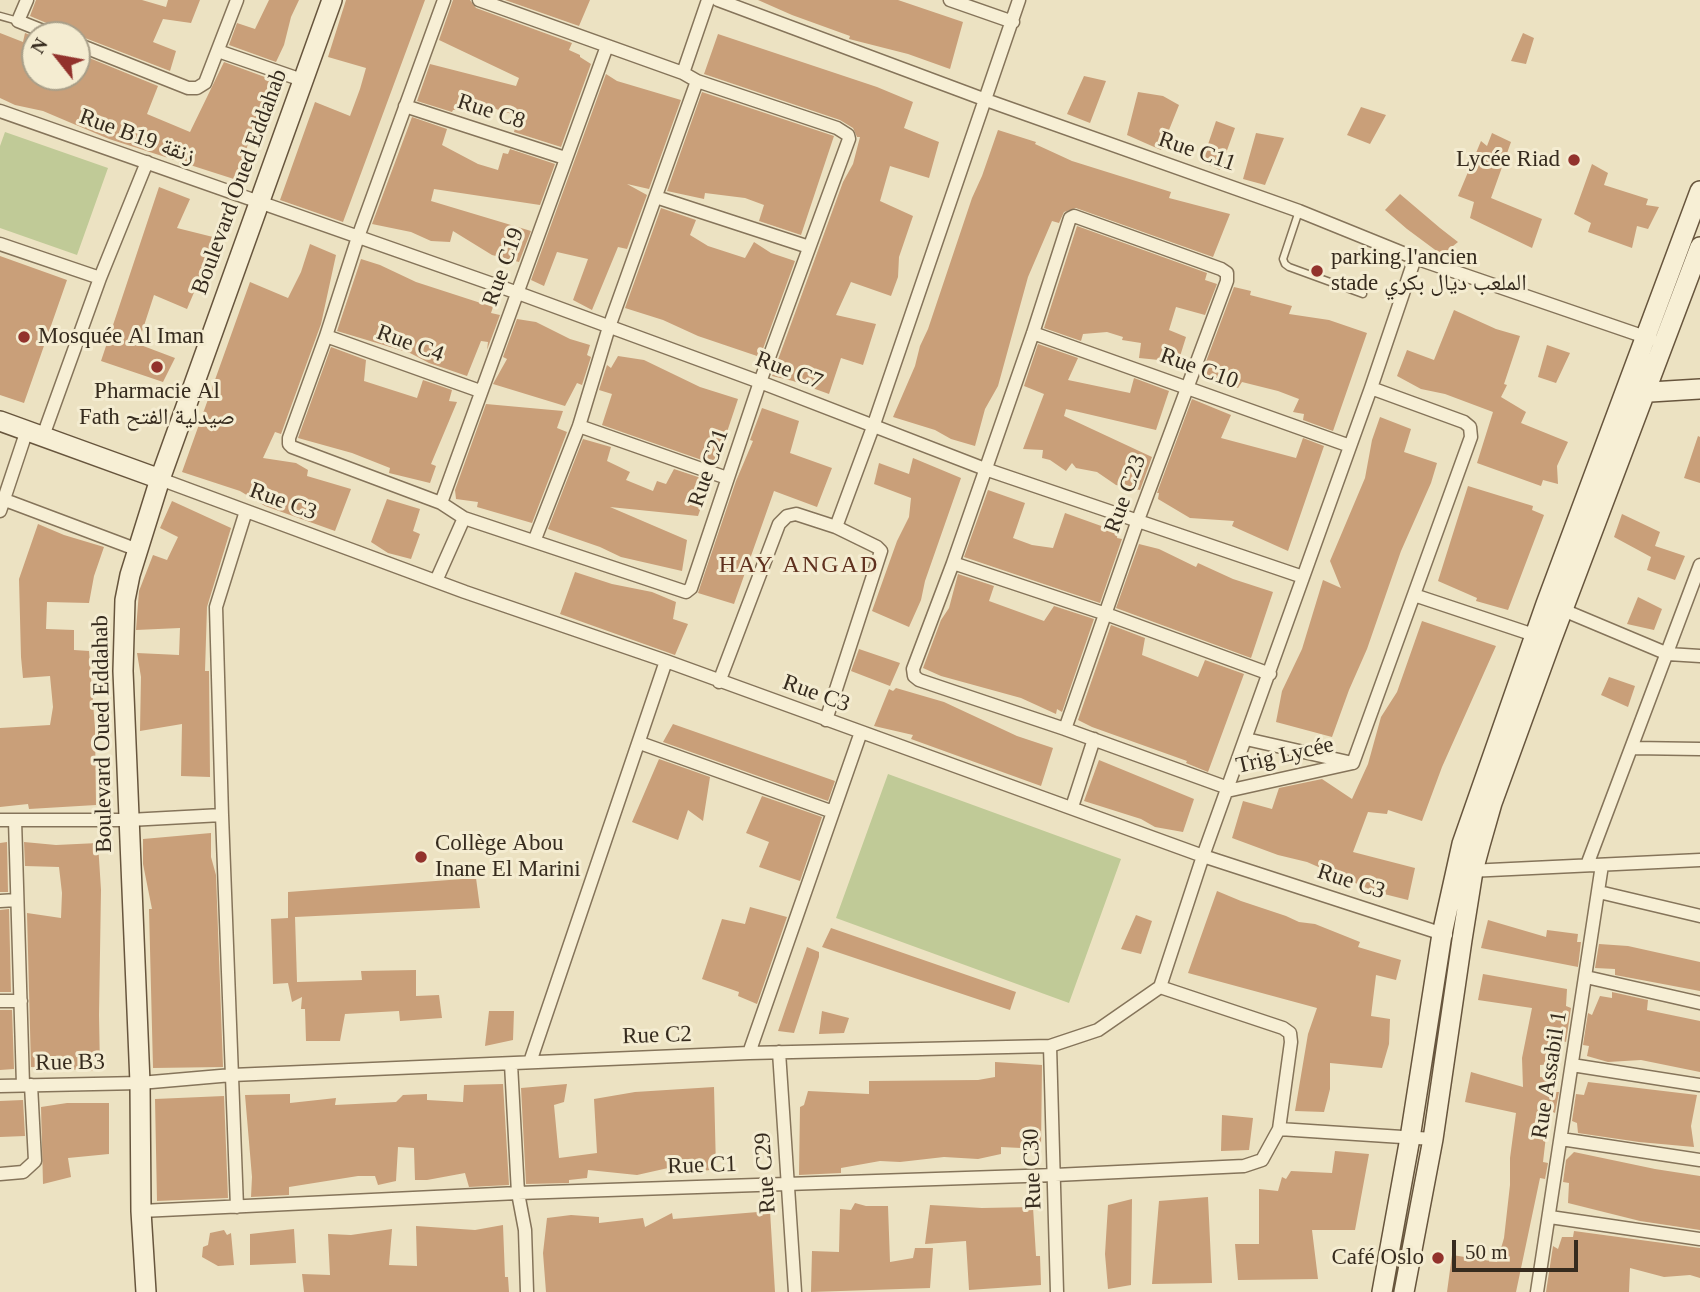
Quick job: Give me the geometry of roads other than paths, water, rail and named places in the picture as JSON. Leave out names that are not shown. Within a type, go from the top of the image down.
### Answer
[{"type":"main road","name":"Boulevard Oued Eddahab","points":[[146,1292],[141,1212],[140,1083],[123,626],[130,575],[160,479],[332,0]]},
{"type":"main road","points":[[1404,1292],[1433,1139],[1462,940],[1464,872],[1476,800],[1543,638],[1635,393],[1700,191]]},
{"type":"main road","points":[[1654,340],[1700,247]]},
{"type":"main road","points":[[1635,393],[1700,388]]},
{"type":"main road","points":[[0,421],[160,479]]},
{"type":"main road","points":[[1382,1292],[1410,1138],[1442,934],[1464,872]]},
{"type":"street","points":[[21,22],[18,21],[27,0]]},
{"type":"street","points":[[91,50],[188,88],[198,88],[205,83],[237,0]]},
{"type":"street","points":[[326,336],[358,237],[444,0]]},
{"type":"street","points":[[479,0],[683,73],[697,81],[609,327],[579,426],[534,539]]},
{"type":"street","points":[[683,73],[708,0]]},
{"type":"street","name":"Rue C11","points":[[718,0],[986,100],[1299,211],[1415,258],[1654,340]]},
{"type":"street","points":[[950,0],[1013,22]]},
{"type":"street","points":[[836,527],[873,427],[1019,0]]},
{"type":"street","name":"Rue C19","points":[[441,503],[607,46]]},
{"type":"street","points":[[218,51],[302,80]]},
{"type":"street","name":"Rue C21","points":[[326,336],[289,438],[292,447],[441,503],[464,518],[534,539],[686,592],[691,588],[760,382],[848,135],[837,128],[697,81]]},
{"type":"street","name":"Rue C8","points":[[405,106],[565,158]]},
{"type":"street","name":"Rue B19 زنقة","points":[[0,111],[259,204]]},
{"type":"street","points":[[138,550],[2,506],[147,162]]},
{"type":"street","points":[[656,197],[810,247]]},
{"type":"street","name":"Rue C7","points":[[259,204],[518,293],[985,469],[1303,578]]},
{"type":"street","name":"Rue C23","points":[[1032,333],[1072,216],[1227,273],[1227,281],[1138,520],[1065,729]]},
{"type":"street","points":[[0,244],[100,278]]},
{"type":"street","points":[[1415,258],[1270,674],[1203,856],[1160,986],[1283,1028],[1290,1033],[1279,1129],[1433,1139]]},
{"type":"street","points":[[1032,333],[953,563],[913,669],[915,676],[919,680],[1094,739],[1227,790]]},
{"type":"street","name":"Rue C10","points":[[1032,333],[1350,446]]},
{"type":"street","name":"Rue C4","points":[[326,336],[480,391]]},
{"type":"street","points":[[1246,739],[1353,763],[1471,437],[1470,427],[1464,422],[1371,388]]},
{"type":"street","points":[[579,426],[727,478]]},
{"type":"street","name":"Rue C3","points":[[160,479],[436,581],[666,661],[1203,856],[1462,940]]},
{"type":"street","points":[[237,1207],[216,607],[246,511]]},
{"type":"street","points":[[719,682],[779,524],[787,516],[796,514],[836,527],[881,551],[826,720]]},
{"type":"street","points":[[436,581],[464,518]]},
{"type":"street","points":[[953,563],[1106,614],[1270,674]]},
{"type":"street","points":[[1587,865],[1700,565]]},
{"type":"street","points":[[1414,595],[1543,638]]},
{"type":"street","points":[[1555,607],[1668,654],[1700,656]]},
{"type":"street","points":[[530,1062],[666,661]]},
{"type":"street","points":[[749,1053],[861,732]]},
{"type":"street","points":[[1072,807],[1094,739]]},
{"type":"street","points":[[640,744],[833,812]]},
{"type":"street","points":[[1633,748],[1700,749]]},
{"type":"street","name":"Trig Lycée","points":[[1227,790],[1353,763]]},
{"type":"street","points":[[0,820],[129,820],[222,815]]},
{"type":"street","points":[[0,1174],[15,1174],[28,1170],[37,1154],[27,1085],[21,1000],[15,820]]},
{"type":"street","points":[[1464,872],[1700,860]]},
{"type":"street","name":"Rue Assabil 1","points":[[1537,1292],[1602,865]]},
{"type":"street","points":[[1599,892],[1700,916]]},
{"type":"street","points":[[0,901],[17,900]]},
{"type":"street","points":[[1586,977],[1700,1003]]},
{"type":"street","name":"Rue C2","points":[[140,1083],[232,1075],[749,1053],[1050,1046],[1098,1030],[1160,986]]},
{"type":"street","points":[[0,1001],[21,1000]]},
{"type":"street","name":"Rue C30","points":[[1050,1046],[1057,1292]]},
{"type":"street","name":"Rue C29","points":[[779,1052],[795,1292]]},
{"type":"street","points":[[511,1064],[518,1193],[525,1230],[527,1292]]},
{"type":"street","points":[[1572,1065],[1700,1085]]},
{"type":"street","name":"Rue B3","points":[[0,1086],[140,1083]]},
{"type":"street","name":"Rue C1","points":[[141,1212],[518,1193],[1244,1166],[1262,1160],[1279,1129]]},
{"type":"street","points":[[1561,1139],[1700,1160]]},
{"type":"street","points":[[1550,1217],[1700,1239]]},
{"type":"lane","points":[[0,16],[18,21]]},
{"type":"lane","points":[[1299,211],[1283,259],[1284,264],[1363,294]]},
{"type":"place","name":"Lycée Riad","points":[[1574,160]]},
{"type":"place","name":"parking l'ancien stade الملعب ديال بكري","points":[[1317,271]]},
{"type":"place","name":"Mosquée Al Iman","points":[[24,337]]},
{"type":"place","name":"Pharmacie Al Fath صيدلية الفتح","points":[[157,367]]},
{"type":"place","name":"Collège Abou Inane El Marini","points":[[421,857]]},
{"type":"place","name":"Café Oslo","points":[[1438,1258]]},
{"type":"district","name":"HAY ANGAD","points":[[799,566]]}]
